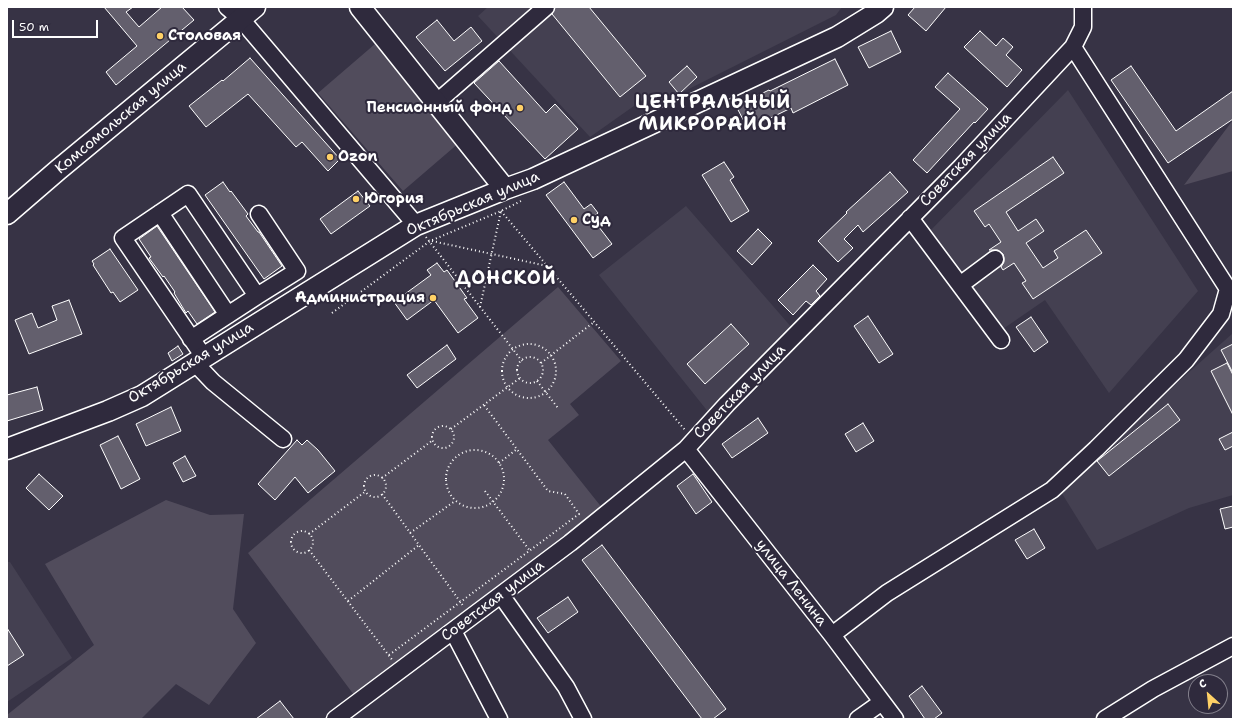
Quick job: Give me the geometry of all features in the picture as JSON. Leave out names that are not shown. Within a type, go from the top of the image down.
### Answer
[{"type":"main road","points":[[360,7],[505,189]]},
{"type":"main road","name":"Октябрьская улица","points":[[7,449],[108,411],[142,396],[416,225],[505,189],[534,179],[837,37],[876,13],[883,7]]},
{"type":"main road","name":"Комсомольская улица","points":[[7,214],[241,11]]},
{"type":"street","points":[[436,103],[546,7]]},
{"type":"street","name":"Советская улица","points":[[335,719],[570,543],[690,444],[727,404],[961,167],[1073,47],[1083,27],[1083,7]]},
{"type":"street","points":[[241,11],[416,225]]},
{"type":"street","points":[[832,635],[887,594],[1052,490],[1096,449],[1186,360],[1227,310],[1228,289],[1073,47]]},
{"type":"street","points":[[257,296],[188,194],[123,238],[191,339],[199,360],[213,382],[283,439]]},
{"type":"street","points":[[160,213],[228,315]]},
{"type":"street","points":[[191,339],[297,271],[259,214]]},
{"type":"street","points":[[910,218],[1000,340]]},
{"type":"street","points":[[960,285],[995,259]]},
{"type":"street","name":"улица Ленина","points":[[690,444],[895,719]]},
{"type":"street","points":[[501,595],[566,687],[583,719]]},
{"type":"street","points":[[453,631],[499,719]]},
{"type":"street","points":[[1104,719],[1153,689],[1233,646]]},
{"type":"street","points":[[858,719],[882,702]]},
{"type":"path","points":[[332,313],[430,241],[522,201]]},
{"type":"path","points":[[480,307],[501,211]]},
{"type":"path","points":[[501,211],[594,322],[690,444]]},
{"type":"path","points":[[416,225],[430,241],[522,361]]},
{"type":"path","points":[[430,241],[548,267]]},
{"type":"path","points":[[541,363],[594,322]]},
{"type":"path","points":[[533,344],[546,350],[551,356],[556,368],[556,375],[551,388],[546,392],[533,398],[526,398],[512,393],[507,388],[504,382],[502,368],[508,354],[513,350],[519,346],[533,344]]},
{"type":"path","points":[[530,358],[538,360],[541,363],[543,371],[542,375],[537,381],[528,383],[520,378],[518,369],[522,361],[530,358]]},
{"type":"path","points":[[450,429],[520,378]]},
{"type":"path","points":[[537,381],[558,408]]},
{"type":"path","points":[[388,655],[580,514],[565,494],[548,491],[484,404]]},
{"type":"path","points":[[444,426],[450,429],[454,435],[453,442],[448,447],[440,447],[433,440],[433,434],[437,428],[444,426]]},
{"type":"path","points":[[382,478],[433,440]]},
{"type":"path","points":[[499,463],[518,449]]},
{"type":"path","points":[[469,450],[479,450],[489,453],[497,459],[499,463],[502,468],[504,478],[503,488],[498,497],[490,504],[481,508],[470,508],[455,501],[448,492],[445,475],[453,459],[459,454],[469,450]]},
{"type":"path","points":[[376,476],[382,478],[385,481],[386,488],[382,494],[376,497],[372,496],[366,491],[365,483],[369,478],[376,476]]},
{"type":"path","points":[[485,490],[530,551]]},
{"type":"path","points":[[309,534],[366,491]]},
{"type":"path","points":[[382,494],[471,617]]},
{"type":"path","points":[[410,533],[455,501]]},
{"type":"path","points":[[299,532],[306,532],[309,534],[313,540],[313,544],[309,550],[299,552],[294,548],[292,542],[294,535],[299,532]]},
{"type":"path","points":[[348,601],[419,545]]},
{"type":"path","points":[[309,550],[400,670]]},
{"type":"shaded area","points":[[488,7],[842,7],[836,15],[661,103],[641,101],[590,137],[478,16]]},
{"type":"shaded area","points":[[375,44],[460,142],[403,191],[318,93]]},
{"type":"shaded area","points":[[1068,90],[1198,291],[1109,393],[1045,300],[1000,331],[929,232]]},
{"type":"shaded area","points":[[1233,120],[1233,171],[1184,185]]},
{"type":"shaded area","points":[[686,206],[793,329],[709,413],[599,275]]},
{"type":"shaded area","points":[[558,287],[621,361],[570,404],[579,415],[548,440],[603,509],[354,695],[248,553]]},
{"type":"shaded area","points":[[1233,333],[1233,495],[1189,508],[1097,550],[1061,492],[1169,390]]},
{"type":"shaded area","points":[[166,500],[210,515],[244,514],[233,609],[256,643],[209,705],[176,684],[141,719],[7,719],[7,715],[94,645],[45,564]]},
{"type":"shaded area","points":[[7,562],[10,562],[72,658],[7,702]]},
{"type":"building","points":[[104,7],[133,7],[126,12],[139,27],[162,7],[182,7],[194,20],[116,85],[106,72],[137,46]]},
{"type":"building","points":[[555,7],[589,7],[646,76],[620,97],[552,14]]},
{"type":"building","points":[[915,7],[946,7],[926,31],[908,15]]},
{"type":"building","points":[[437,20],[454,41],[471,27],[482,41],[445,71],[416,37]]},
{"type":"building","points":[[891,31],[901,52],[869,68],[858,47]]},
{"type":"building","points":[[980,31],[996,46],[1003,38],[1013,47],[1006,55],[1022,70],[1007,87],[964,47]]},
{"type":"building","points":[[250,58],[340,159],[328,171],[302,142],[296,147],[248,94],[206,127],[189,106],[222,80],[223,81]]},
{"type":"building","points":[[835,59],[848,85],[793,113],[791,108],[748,129],[736,106]]},
{"type":"building","name":"Пенсионный фонд","points":[[499,61],[546,113],[555,104],[578,129],[545,159],[474,83]]},
{"type":"building","points":[[687,66],[697,77],[679,94],[669,82]]},
{"type":"building","points":[[1131,66],[1176,131],[1233,91],[1233,119],[1168,163],[1111,80]]},
{"type":"building","points":[[948,73],[988,109],[927,173],[913,160],[960,109],[935,87]]},
{"type":"building","points":[[1053,157],[1064,173],[1006,212],[1018,231],[1036,219],[1044,231],[1026,243],[1043,268],[1058,258],[1054,251],[1086,230],[1102,253],[1033,299],[1022,283],[1026,281],[1014,263],[1003,270],[1001,267],[1004,262],[1003,254],[998,250],[989,250],[1001,242],[989,224],[985,227],[974,211]]},
{"type":"building","points":[[724,162],[734,177],[730,180],[749,211],[731,222],[702,175]]},
{"type":"building","points":[[890,172],[908,192],[863,232],[858,225],[844,239],[853,248],[838,262],[818,241],[847,213],[846,212]]},
{"type":"building","points":[[223,182],[248,214],[246,216],[259,232],[282,266],[264,279],[205,195]]},
{"type":"building","points":[[564,182],[584,209],[591,204],[598,213],[592,218],[612,244],[593,258],[546,195]]},
{"type":"building","points":[[358,191],[370,206],[331,234],[320,219]]},
{"type":"building","points":[[157,226],[215,312],[197,324],[188,311],[186,313],[174,293],[175,292],[149,258],[151,257],[139,239]]},
{"type":"building","points":[[758,229],[772,243],[752,265],[737,251]]},
{"type":"building","points":[[110,249],[138,290],[120,302],[113,292],[111,293],[92,261]]},
{"type":"building","name":"Администрация","points":[[437,263],[444,272],[447,270],[467,298],[464,299],[478,318],[458,333],[434,300],[407,320],[394,302],[431,275],[427,270]]},
{"type":"building","points":[[813,265],[827,279],[816,291],[820,296],[811,305],[806,301],[793,315],[778,300]]},
{"type":"building","points":[[69,300],[82,334],[29,354],[15,320],[32,313],[38,328],[57,320],[52,306]]},
{"type":"building","points":[[868,316],[893,354],[879,363],[854,326]]},
{"type":"building","points":[[1031,317],[1048,342],[1034,352],[1016,327]]},
{"type":"building","points":[[731,324],[749,344],[705,384],[687,364]]},
{"type":"building","points":[[1233,344],[1233,373],[1221,350]]},
{"type":"building","points":[[447,345],[456,359],[417,388],[407,375]]},
{"type":"building","points":[[178,346],[183,354],[172,361],[168,353]]},
{"type":"building","points":[[1227,363],[1233,375],[1233,415],[1211,371]]},
{"type":"building","points":[[37,387],[43,410],[7,421],[7,395]]},
{"type":"building","points":[[1168,404],[1180,420],[1109,476],[1097,461]]},
{"type":"building","points":[[171,407],[181,431],[146,446],[136,424]]},
{"type":"building","points":[[758,418],[768,433],[732,458],[722,444]]},
{"type":"building","points":[[863,423],[874,441],[856,452],[845,434]]},
{"type":"building","points":[[1233,432],[1233,446],[1225,450],[1219,439]]},
{"type":"building","points":[[118,436],[140,479],[121,489],[100,445]]},
{"type":"building","points":[[297,440],[302,445],[307,440],[318,450],[335,471],[308,493],[295,477],[275,500],[258,484]]},
{"type":"building","points":[[185,456],[196,476],[183,482],[173,463]]},
{"type":"building","points":[[39,474],[63,496],[49,510],[26,488]]},
{"type":"building","points":[[693,474],[712,502],[696,514],[677,486]]},
{"type":"building","points":[[1233,506],[1233,527],[1225,529],[1220,509]]},
{"type":"building","points":[[1034,529],[1045,548],[1027,559],[1015,540]]},
{"type":"building","points":[[602,545],[726,709],[713,719],[702,719],[582,560]]},
{"type":"building","points":[[568,597],[578,612],[548,633],[537,618]]},
{"type":"building","points":[[7,628],[24,655],[7,666]]},
{"type":"building","points":[[922,686],[942,713],[934,719],[925,719],[909,696]]},
{"type":"building","points":[[280,701],[294,719],[256,719]]},
{"type":"place","name":"Столовая","points":[[160,36]]},
{"type":"place","name":"Пенсионный фонд","points":[[520,108]]},
{"type":"place","name":"Ozon","points":[[330,157]]},
{"type":"place","name":"Югория","points":[[356,199]]},
{"type":"place","name":"Суд","points":[[574,220]]},
{"type":"place","name":"Администрация","points":[[433,298]]},
{"type":"district","name":"ЦЕНТРАЛЬНЫЙ МИКРОРАЙОН","points":[[713,114]]},
{"type":"district","name":"ДОНСКОЙ","points":[[506,279]]}]
